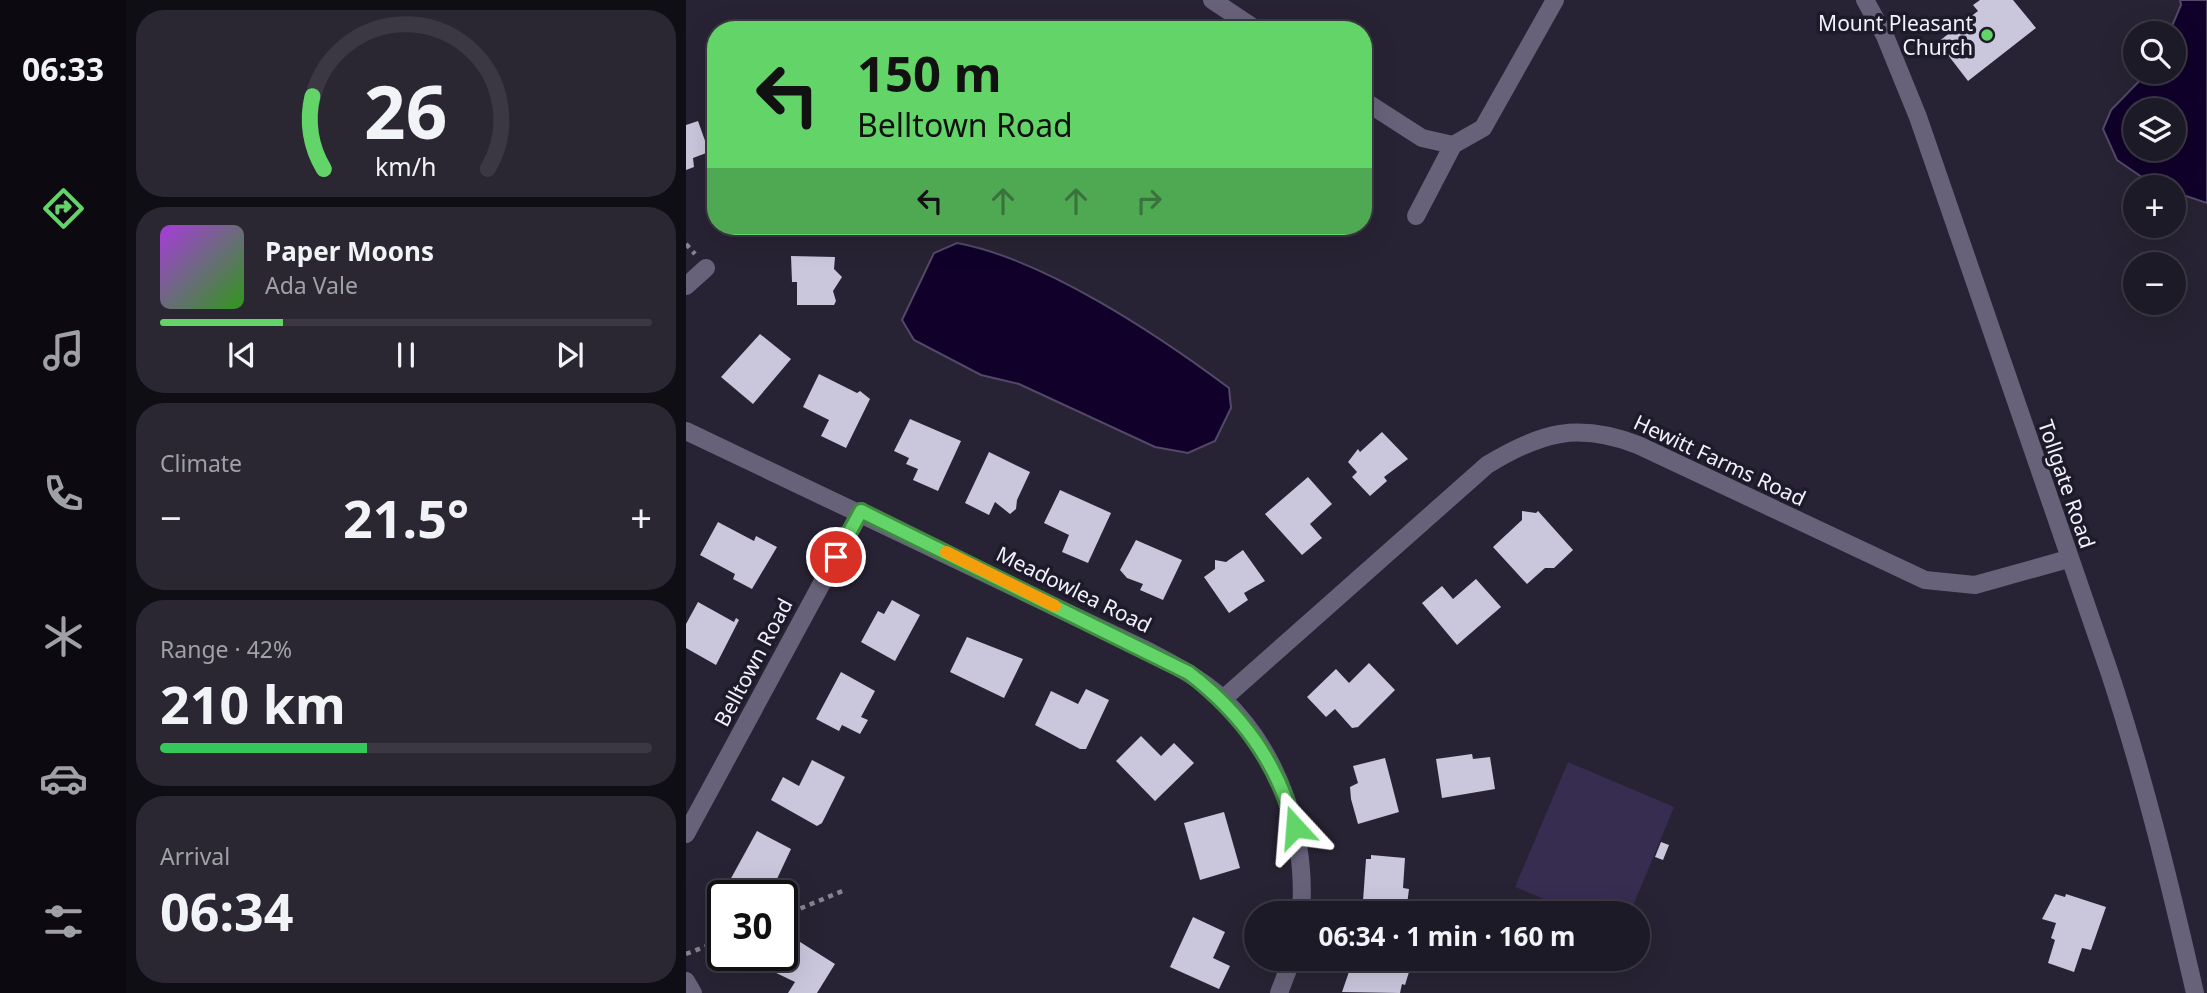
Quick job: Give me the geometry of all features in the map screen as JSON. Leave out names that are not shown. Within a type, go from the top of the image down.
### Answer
[{"type":"street","points":[[1212,0],[1244,21]]},
{"type":"street","points":[[1416,216],[1453,145],[1483,128],[1555,0]]},
{"type":"street","name":"Tollgate Road","points":[[1865,0],[1885,36],[1918,117],[2137,755],[2195,993]]},
{"type":"street","points":[[1372,106],[1422,138],[1453,145]]},
{"type":"street","points":[[686,286],[706,268]]},
{"type":"street","name":"Meadowlea Road","points":[[686,430],[861,511],[1150,652],[1189,673],[1223,699],[1274,770],[1290,807],[1301,847],[1301,901]]},
{"type":"street","name":"Hewitt Farms Road","points":[[1223,699],[1487,465],[1520,444],[1554,434],[1595,432],[1638,445],[1925,580],[1975,585],[2068,559]]},
{"type":"street","name":"Belltown Road","points":[[686,834],[861,511]]},
{"type":"street","points":[[1279,993],[1287,971]]},
{"type":"street","points":[[686,981],[693,993]]},
{"type":"path","points":[[798,909],[845,890]]},
{"type":"path","points":[[686,954],[707,946]]},
{"type":"shaded area","points":[[2180,0],[2207,0],[2207,203],[2186,196],[2186,175],[2139,175],[2117,160],[2103,129],[2111,110],[2136,84],[2186,84],[2186,21],[2174,21],[2181,5]]},
{"type":"shaded area","points":[[957,243],[991,252],[1063,282],[1135,323],[1229,388],[1231,408],[1215,441],[1188,453],[1155,447],[1019,384],[981,375],[914,340],[902,320],[934,253]]},
{"type":"shaded area","points":[[1568,762],[1674,807],[1635,901],[1549,901],[1515,887]]},
{"type":"building","name":"Mount Pleasant Church","points":[[1980,0],[2013,0],[2036,28],[1968,81],[1938,42],[1978,11],[1973,5]]},
{"type":"building","points":[[698,121],[707,153],[693,158],[694,167],[686,170],[686,125]]},
{"type":"building","points":[[791,256],[835,257],[834,269],[842,277],[833,291],[836,301],[834,305],[797,305],[797,282],[792,282]]},
{"type":"building","points":[[760,334],[791,359],[753,404],[721,377]]},
{"type":"building","points":[[819,374],[857,393],[860,391],[870,399],[846,448],[821,436],[829,420],[803,407]]},
{"type":"building","points":[[910,419],[961,441],[938,491],[913,480],[918,469],[906,464],[909,458],[894,451]]},
{"type":"building","points":[[1382,432],[1408,459],[1384,477],[1387,481],[1370,496],[1352,477],[1357,472],[1348,462],[1358,449],[1360,452]]},
{"type":"building","points":[[989,452],[1030,472],[1017,500],[1016,509],[1010,514],[995,502],[989,515],[965,503]]},
{"type":"building","points":[[1308,477],[1332,504],[1310,524],[1322,538],[1302,555],[1265,514]]},
{"type":"building","points":[[1060,490],[1111,513],[1088,563],[1062,552],[1069,535],[1044,523]]},
{"type":"building","points":[[1522,511],[1538,511],[1573,550],[1554,568],[1545,568],[1527,584],[1493,547],[1522,520]]},
{"type":"building","points":[[718,522],[754,541],[756,536],[777,547],[752,589],[733,579],[735,574],[700,555]]},
{"type":"building","points":[[1136,540],[1182,560],[1163,600],[1140,590],[1143,584],[1127,578],[1120,570]]},
{"type":"building","points":[[1243,550],[1265,581],[1244,593],[1248,600],[1229,613],[1204,577],[1215,569],[1215,560],[1226,562]]},
{"type":"building","points":[[1476,579],[1501,607],[1457,645],[1422,603],[1442,586],[1453,599]]},
{"type":"building","points":[[892,600],[920,615],[895,661],[861,642],[878,611],[884,614]]},
{"type":"building","points":[[698,602],[734,622],[736,618],[739,620],[716,665],[686,648],[686,624]]},
{"type":"building","points":[[967,637],[1023,659],[1004,698],[950,672]]},
{"type":"building","points":[[1369,663],[1395,690],[1358,727],[1352,728],[1335,709],[1326,717],[1307,697],[1336,669],[1349,683]]},
{"type":"building","points":[[841,672],[875,691],[861,717],[868,720],[860,734],[842,725],[839,731],[816,719]]},
{"type":"building","points":[[1086,689],[1109,700],[1086,749],[1080,749],[1035,725],[1051,691],[1078,704]]},
{"type":"building","points":[[1141,736],[1161,756],[1174,743],[1194,763],[1155,801],[1116,761]]},
{"type":"building","points":[[1472,754],[1473,759],[1490,757],[1495,789],[1442,798],[1436,759]]},
{"type":"building","points":[[1385,758],[1399,812],[1358,824],[1351,799],[1350,787],[1358,783],[1353,766]]},
{"type":"building","points":[[812,760],[845,777],[822,823],[817,826],[771,800],[783,777],[799,786]]},
{"type":"building","points":[[1224,812],[1240,868],[1200,880],[1184,823]]},
{"type":"building","points":[[757,831],[791,849],[776,880],[730,880]]},
{"type":"building","points":[[1661,842],[1669,845],[1663,860],[1655,857]]},
{"type":"building","points":[[1371,855],[1405,858],[1403,888],[1409,889],[1408,901],[1363,901],[1366,859],[1371,859]]},
{"type":"building","points":[[2055,894],[2065,897],[2066,894],[2106,907],[2091,950],[2082,948],[2074,972],[2048,963],[2055,940],[2051,938],[2056,923],[2042,919]]},
{"type":"building","points":[[1193,917],[1225,932],[1213,958],[1230,966],[1219,989],[1170,967]]},
{"type":"building","points":[[798,941],[835,964],[817,993],[788,993],[795,982],[772,971],[798,971]]},
{"type":"building","points":[[1349,971],[1409,972],[1400,993],[1342,992]]},
{"type":"slow traffic","points":[[946,552],[1055,606]]},
{"type":"place","name":"Mount Pleasant Church","points":[[1987,35]]},
{"type":"route","points":[[836,557],[861,511],[1189,673],[1223,699],[1254,738],[1274,770],[1290,807],[1295,827]]}]
